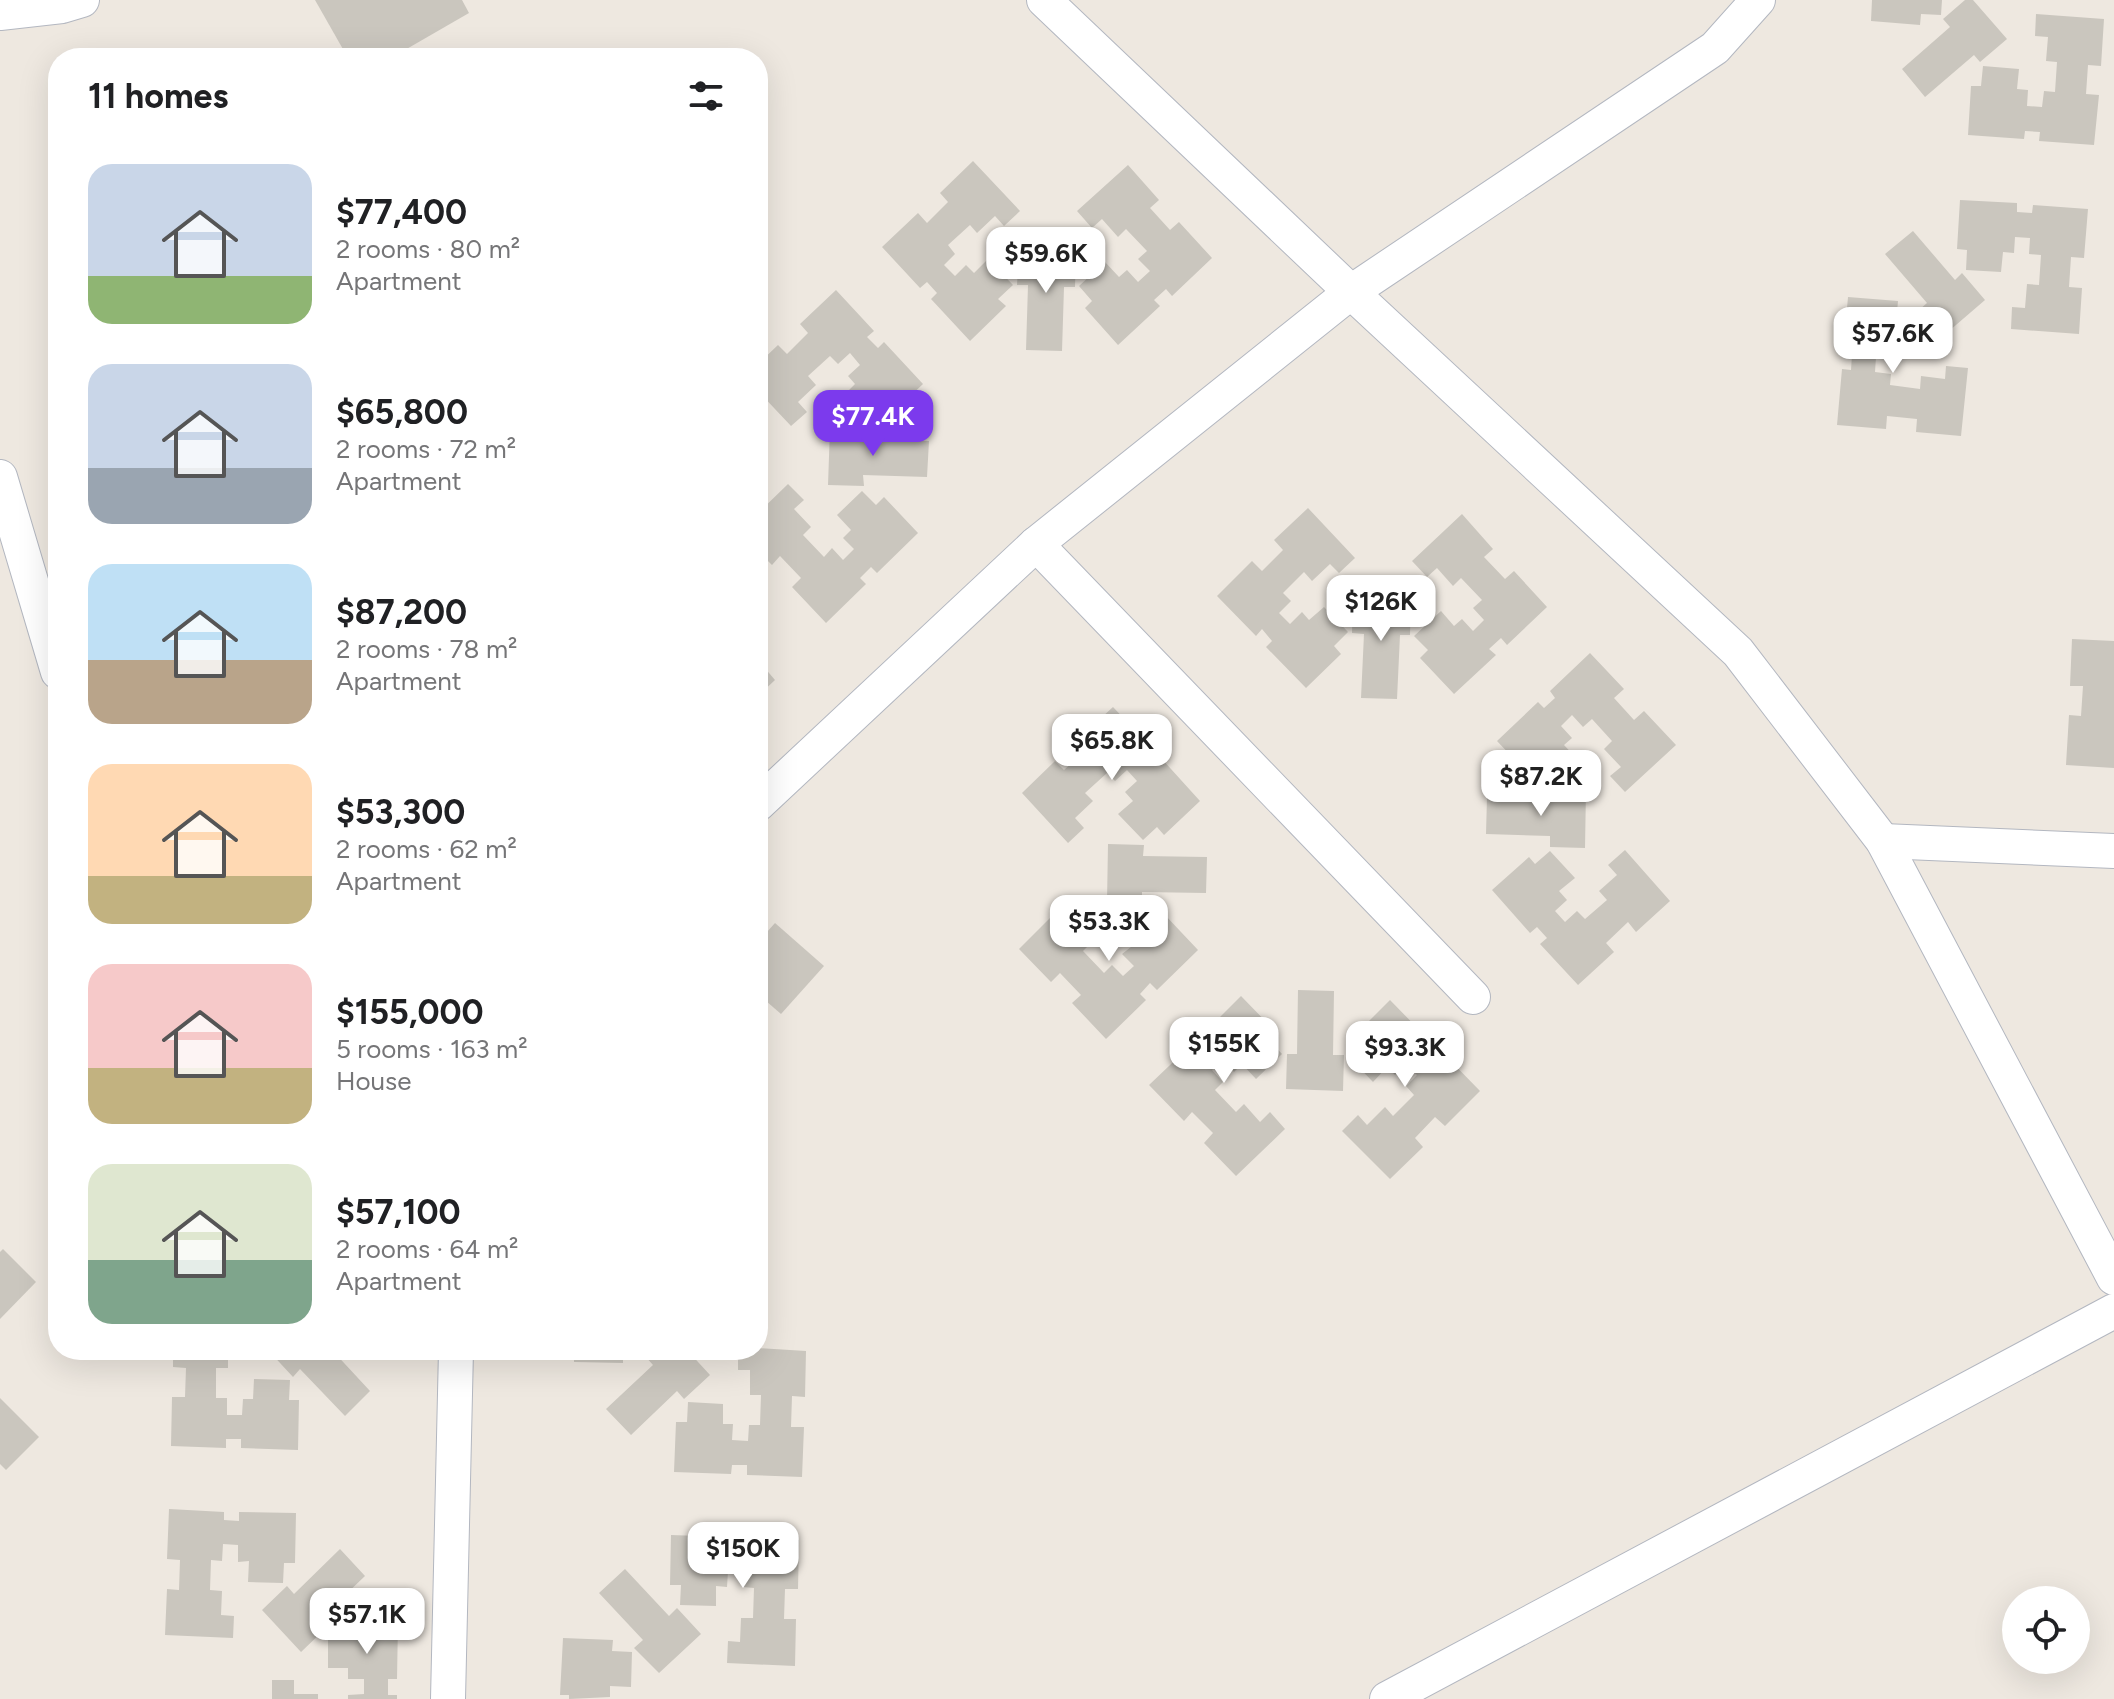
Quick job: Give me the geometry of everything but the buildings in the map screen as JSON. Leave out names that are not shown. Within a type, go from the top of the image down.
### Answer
[{"type":"street","points":[[0,13],[62,6],[82,0]]},
{"type":"street","points":[[1044,0],[1351,292],[1738,652],[1883,841],[2114,1278]]},
{"type":"street","points":[[768,795],[1036,544],[1351,292],[1715,48],[1758,0]]},
{"type":"street","points":[[0,477],[48,638]]},
{"type":"street","points":[[1036,544],[1473,997]]},
{"type":"street","points":[[1883,841],[2114,851]]},
{"type":"street","points":[[1387,1699],[2114,1311]]},
{"type":"street","points":[[448,1699],[456,1360]]}]
